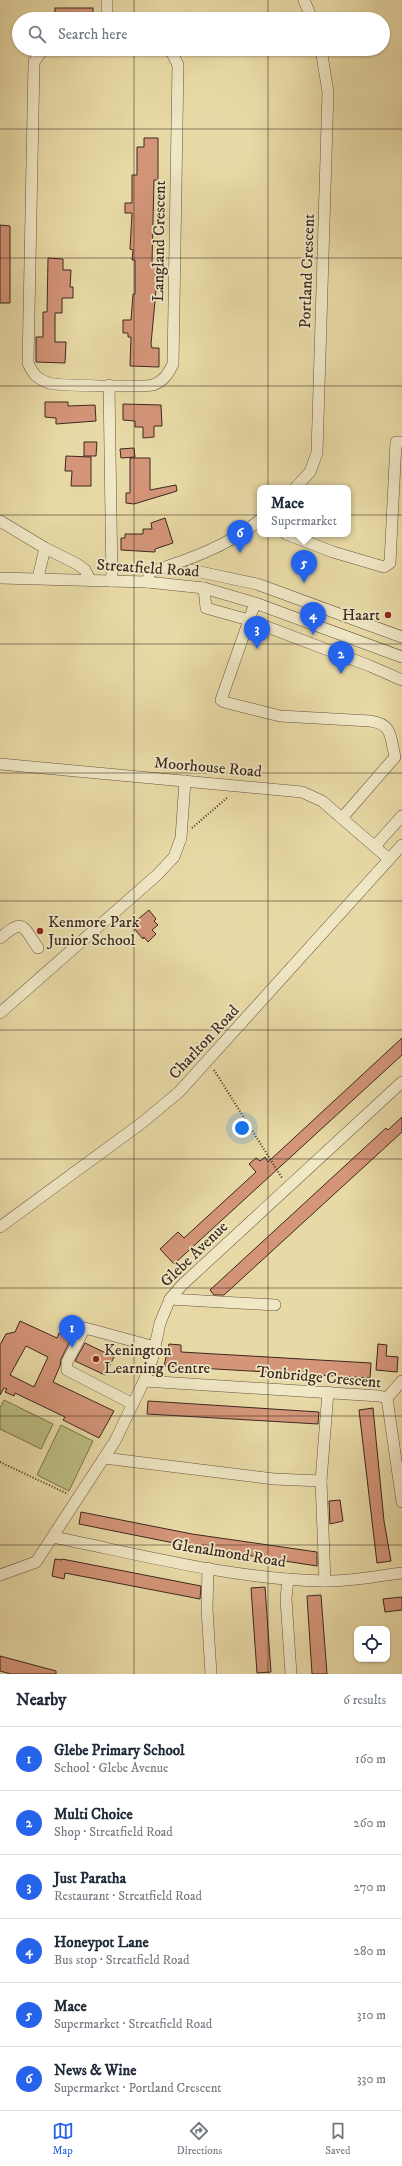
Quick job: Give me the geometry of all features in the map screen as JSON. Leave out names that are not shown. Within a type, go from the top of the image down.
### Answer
[{"type":"street","points":[[107,0],[107,12]]},
{"type":"street","points":[[304,0],[309,12]]},
{"type":"street","name":"Langland Crescent","points":[[38,56],[34,62],[28,363],[34,376],[50,384],[109,386],[152,385],[166,377],[173,364],[178,65],[174,56]]},
{"type":"street","name":"Portland Crescent","points":[[298,485],[310,472],[317,453],[328,92],[322,56]]},
{"type":"street","points":[[109,386],[112,580]]},
{"type":"street","points":[[294,537],[333,552],[384,567],[390,562],[396,442],[402,442]]},
{"type":"street","points":[[0,520],[45,548],[77,564],[85,570],[90,580]]},
{"type":"street","points":[[147,582],[150,572],[191,564],[257,523]]},
{"type":"street","points":[[38,578],[45,548]]},
{"type":"street","points":[[188,585],[191,564]]},
{"type":"street","points":[[191,564],[257,584],[402,637]]},
{"type":"street","name":"Streatfield Road","points":[[0,578],[112,580],[188,585],[204,588],[255,602],[402,657]]},
{"type":"street","points":[[204,588],[206,608],[249,620],[370,666],[402,680]]},
{"type":"street","points":[[255,602],[221,700],[280,716],[382,722],[388,728],[395,757],[342,818]]},
{"type":"street","points":[[370,666],[379,629]]},
{"type":"street","name":"Moorhouse Road","points":[[0,764],[302,792],[322,801],[375,846],[389,860]]},
{"type":"street","points":[[1,1012],[157,876],[174,857],[181,838],[185,781]]},
{"type":"street","points":[[375,846],[402,816]]},
{"type":"street","name":"Charlton Road","points":[[0,1228],[143,1122],[179,1092],[209,1062],[402,845]]},
{"type":"street","points":[[0,938],[15,926],[20,925],[24,927],[38,948]]},
{"type":"street","name":"Glebe Avenue","points":[[0,1575],[36,1562],[115,1441],[144,1381],[155,1347],[160,1323],[170,1299],[182,1285],[402,1082]]},
{"type":"street","points":[[170,1299],[275,1305]]},
{"type":"street","points":[[133,1404],[67,1370],[67,1362],[85,1328],[155,1347]]},
{"type":"street","name":"Tonbridge Crescent","points":[[144,1381],[328,1392],[387,1398],[402,1502]]},
{"type":"street","points":[[387,1398],[402,1381]]},
{"type":"street","points":[[325,1581],[321,1481],[328,1392]]},
{"type":"street","points":[[104,1458],[274,1479],[321,1481]]},
{"type":"street","name":"Glenalmond Road","points":[[53,1537],[208,1568],[288,1579],[325,1581],[402,1573]]},
{"type":"street","points":[[208,1568],[207,1609],[211,1674]]},
{"type":"street","points":[[288,1579],[286,1599],[291,1674]]},
{"type":"path","points":[[181,838],[242,786]]},
{"type":"path","points":[[209,1062],[288,1187]]},
{"type":"path","points":[[0,1462],[78,1499]]},
{"type":"green space","points":[[4,1400],[53,1424],[41,1449],[0,1429],[0,1408]]},
{"type":"green space","points":[[61,1425],[93,1441],[69,1491],[37,1475]]},
{"type":"building","points":[[55,8],[93,8],[93,12],[55,12]]},
{"type":"building","points":[[144,138],[158,138],[158,180],[154,180],[152,263],[156,263],[156,290],[151,344],[152,348],[159,348],[159,367],[130,366],[131,337],[128,337],[128,333],[123,333],[123,320],[131,320],[133,294],[135,294],[135,260],[132,260],[133,250],[130,249],[132,213],[125,213],[125,203],[132,203],[132,175],[137,175],[137,147],[144,147]]},
{"type":"building","points":[[0,225],[10,226],[10,303],[0,303]]},
{"type":"building","points":[[48,258],[63,259],[63,270],[71,270],[70,287],[73,287],[73,298],[62,298],[62,313],[55,313],[55,342],[66,342],[65,363],[36,362],[36,337],[43,337],[43,312],[47,312]]},
{"type":"building","points":[[45,402],[68,402],[68,406],[95,405],[96,421],[56,424],[56,418],[45,417]]},
{"type":"building","points":[[123,404],[161,405],[162,426],[154,426],[154,437],[143,438],[143,427],[135,427],[135,421],[123,420]]},
{"type":"building","points":[[84,442],[97,442],[96,456],[84,456]]},
{"type":"building","points":[[134,448],[135,457],[121,458],[120,449]]},
{"type":"building","points":[[66,456],[91,457],[91,486],[71,486],[72,471],[65,471]]},
{"type":"building","points":[[130,458],[150,458],[150,490],[176,485],[177,491],[134,504],[126,503],[126,493],[130,493]]},
{"type":"building","points":[[165,518],[173,543],[155,549],[155,552],[121,550],[121,538],[125,538],[125,534],[143,534],[143,529],[152,529],[151,523]]},
{"type":"building","points":[[149,910],[156,919],[154,921],[158,925],[152,930],[156,934],[148,942],[144,937],[143,939],[131,925]]},
{"type":"building","points":[[402,1038],[402,1055],[174,1264],[160,1249],[178,1232],[184,1238],[256,1172],[249,1164],[256,1158],[260,1161],[265,1157],[268,1162]]},
{"type":"building","points":[[402,1117],[402,1132],[224,1295],[214,1295],[210,1290],[386,1128],[388,1130]]},
{"type":"building","points":[[20,1321],[57,1338],[59,1333],[63,1335],[64,1333],[72,1337],[61,1359],[60,1366],[53,1382],[114,1411],[99,1438],[63,1420],[65,1417],[15,1393],[14,1396],[5,1392],[7,1389],[4,1388],[0,1395],[0,1345],[6,1334],[15,1332]],"holes":[[[26,1346],[48,1357],[34,1387],[10,1375]]]},
{"type":"building","name":"Kenington Learning Centre","points":[[85,1343],[114,1357],[105,1375],[75,1361]]},
{"type":"building","points":[[169,1344],[181,1345],[181,1352],[371,1363],[370,1378],[164,1366]]},
{"type":"building","points":[[378,1344],[387,1345],[386,1356],[398,1357],[397,1372],[376,1370]]},
{"type":"building","points":[[148,1401],[319,1412],[318,1424],[147,1414]]},
{"type":"building","points":[[373,1408],[384,1521],[391,1561],[377,1563],[359,1410]]},
{"type":"building","points":[[340,1500],[343,1521],[330,1524],[329,1501]]},
{"type":"building","points":[[81,1512],[192,1534],[317,1552],[317,1566],[194,1547],[79,1524]]},
{"type":"building","points":[[55,1559],[62,1559],[201,1586],[200,1599],[65,1573],[64,1579],[52,1576]]},
{"type":"building","points":[[265,1587],[271,1672],[257,1673],[251,1588]]},
{"type":"building","points":[[321,1595],[327,1674],[312,1674],[307,1596]]},
{"type":"building","points":[[402,1597],[402,1610],[385,1612],[383,1599]]},
{"type":"building","points":[[0,1656],[56,1671],[56,1674],[11,1674],[0,1671]]},
{"type":"place","name":"News & Wine","points":[[240,553]]},
{"type":"place","name":"Mace","points":[[304,583]]},
{"type":"place","name":"Haart","points":[[388,615]]},
{"type":"place","name":"Honeypot Lane","points":[[313,635]]},
{"type":"place","name":"Just Paratha","points":[[257,649]]},
{"type":"place","name":"Multi Choice","points":[[341,674]]},
{"type":"place","name":"Kenmore Park Junior School","points":[[40,931]]},
{"type":"place","name":"Glebe Primary School","points":[[72,1348]]},
{"type":"place","name":"Kenington Learning Centre","points":[[96,1359]]}]
